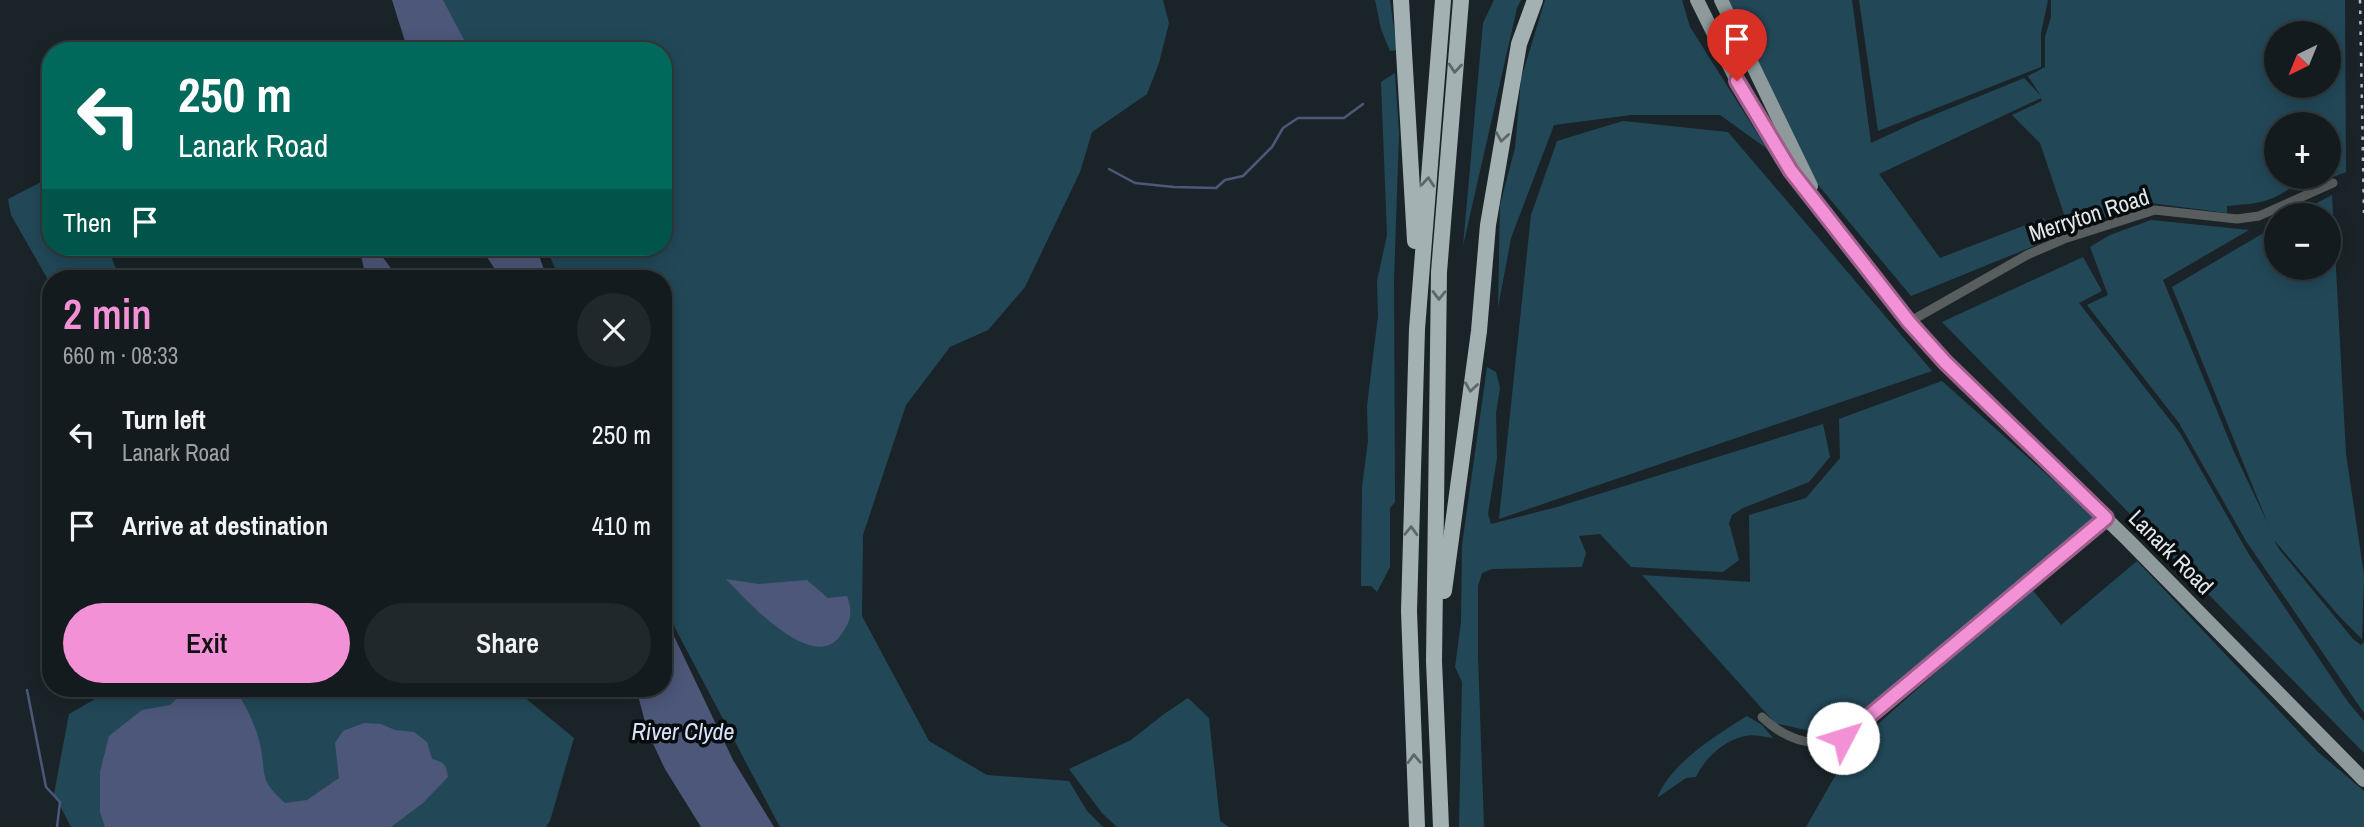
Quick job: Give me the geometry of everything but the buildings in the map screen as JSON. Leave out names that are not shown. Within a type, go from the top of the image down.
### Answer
[{"type":"highway","points":[[1401,0],[1409,103],[1418,310]]},
{"type":"highway","points":[[1417,827],[1409,611],[1418,310],[1443,0]]},
{"type":"highway","points":[[1441,827],[1434,661],[1439,272],[1461,0]]},
{"type":"highway","points":[[1434,661],[1479,331],[1488,225],[1519,44],[1535,0]]},
{"type":"main road","name":"Lanark Road","points":[[1697,0],[1737,81],[1781,158],[1909,322],[1952,369],[2106,518],[2364,780]]},
{"type":"main road","name":"Lanark Road","points":[[1721,0],[1794,156],[1835,230]]},
{"type":"street","name":"Merryton Road","points":[[1909,322],[2027,256],[2064,239],[2155,209],[2237,219],[2259,216],[2321,189]]},
{"type":"street","points":[[1762,717],[1795,740],[1827,744],[1843,738],[2106,518]]},
{"type":"shaded area","points":[[443,0],[1163,0],[1169,23],[1159,63],[1147,94],[1092,132],[1080,172],[1025,287],[988,330],[950,347],[906,405],[863,535],[862,616],[929,741],[987,775],[1069,781],[1087,811],[1103,827],[780,827],[672,619],[672,270],[556,270],[550,256],[672,256],[672,42],[460,42]]},
{"type":"shaded area","points":[[1375,0],[1390,0],[1397,50],[1390,51],[1381,29]]},
{"type":"shaded area","points":[[1494,0],[1521,0],[1463,246],[1483,23]]},
{"type":"shaded area","points":[[1545,0],[1682,0],[1690,27],[1776,163],[1766,148],[1720,115],[1631,115],[1554,125],[1511,238],[1498,308],[1500,205],[1515,148],[1521,79]]},
{"type":"shaded area","points":[[1725,0],[1852,0],[1871,143],[2024,78],[2041,96],[2028,76],[2045,67],[2045,37],[2051,17],[2051,0],[2345,0],[2346,172],[2341,174],[2341,112],[2264,112],[2264,189],[2288,189],[2281,194],[2266,201],[2227,206],[2227,213],[2151,203],[2069,229],[2040,143],[2012,115],[2042,101],[2041,98],[1879,174],[1940,258],[2044,218],[2051,239],[1911,296],[1794,156]]},
{"type":"shaded area","points":[[1859,0],[2048,0],[2041,33],[2041,67],[1878,131]]},
{"type":"shaded area","points":[[1395,73],[1399,134],[1394,279],[1395,502],[1390,508],[1390,567],[1377,592],[1371,586],[1361,586],[1362,487],[1368,441],[1367,406],[1378,316],[1377,281],[1387,235],[1381,82]]},
{"type":"shaded area","points":[[1623,121],[1728,132],[1932,371],[1499,519],[1531,215],[1557,141]]},
{"type":"shaded area","points":[[42,182],[42,256],[111,256],[116,270],[42,270],[11,215],[8,199]]},
{"type":"shaded area","points":[[2332,195],[2332,203],[2317,203]]},
{"type":"shaded area","points":[[2151,220],[2249,230],[2163,280],[2234,452],[2268,524],[2172,287],[2264,233],[2264,280],[2337,280],[2346,454],[2364,575],[2362,639],[2274,540],[2353,639],[2361,645],[2364,642],[2364,713],[2246,541],[2179,423],[2087,305],[2108,295],[2090,247],[2110,235]]},
{"type":"shaded area","points":[[2083,257],[2102,291],[2079,303],[2180,433],[2248,553],[2348,702],[2364,721],[2364,753],[1942,322]]},
{"type":"shaded area","points":[[1487,367],[1496,372],[1500,388],[1496,413],[1497,458],[1488,514],[1491,524],[1557,507],[1823,424],[1830,457],[1809,482],[1743,508],[1732,515],[1729,523],[1739,560],[1723,572],[1631,567],[1600,534],[1579,536],[1586,553],[1582,567],[1492,569],[1482,573],[1478,586],[1478,656],[1484,827],[1459,827],[1462,682],[1455,667],[1461,622],[1462,545]]},
{"type":"shaded area","points":[[1942,381],[2098,520],[2047,558],[1832,736],[1775,723],[1642,575],[1750,582],[1749,515],[1806,498],[1840,458],[1839,419]]},
{"type":"shaded area","points":[[2137,561],[2318,752],[2364,791],[2364,827],[1806,827],[1851,748],[2031,588],[2061,625]]},
{"type":"shaded area","points":[[98,697],[524,697],[574,738],[546,827],[71,827],[54,794],[69,714]]},
{"type":"shaded area","points":[[1188,698],[1209,718],[1220,821],[1229,827],[1117,827],[1102,813],[1069,769],[1131,740]]},
{"type":"shaded area","points":[[1747,716],[1762,725],[1773,738],[1748,735],[1729,742],[1704,763],[1696,777],[1686,778],[1657,798],[1673,773],[1696,751]]},
{"type":"water","points":[[392,0],[443,0],[465,42],[405,42]]},
{"type":"water","points":[[361,256],[382,256],[392,270],[364,270]]},
{"type":"water","points":[[486,256],[539,256],[544,270],[496,270]]},
{"type":"water","points":[[726,579],[759,584],[807,580],[828,598],[847,596],[850,607],[849,622],[840,636],[828,645],[814,646],[780,630]]},
{"type":"water","name":"River Clyde","points":[[672,632],[733,760],[774,827],[701,827],[665,769],[648,733],[638,697],[672,697]]},
{"type":"water","points":[[179,697],[240,697],[260,742],[268,784],[285,803],[307,800],[339,778],[335,743],[343,731],[364,723],[414,732],[427,742],[432,759],[444,764],[448,777],[423,803],[391,827],[105,827],[100,812],[100,772],[109,736],[142,710],[170,705]]},
{"type":"waterway","points":[[1109,169],[1135,183],[1216,188],[1225,180],[1243,176],[1272,147],[1283,128],[1298,118],[1344,118],[1363,104]]},
{"type":"waterway","points":[[27,690],[46,787],[60,802],[57,827]]},
{"type":"railway","points":[[2360,0],[2364,213]]},
{"type":"route","points":[[1737,81],[1781,158],[1909,322],[1945,362],[2106,518],[1843,738]]}]
